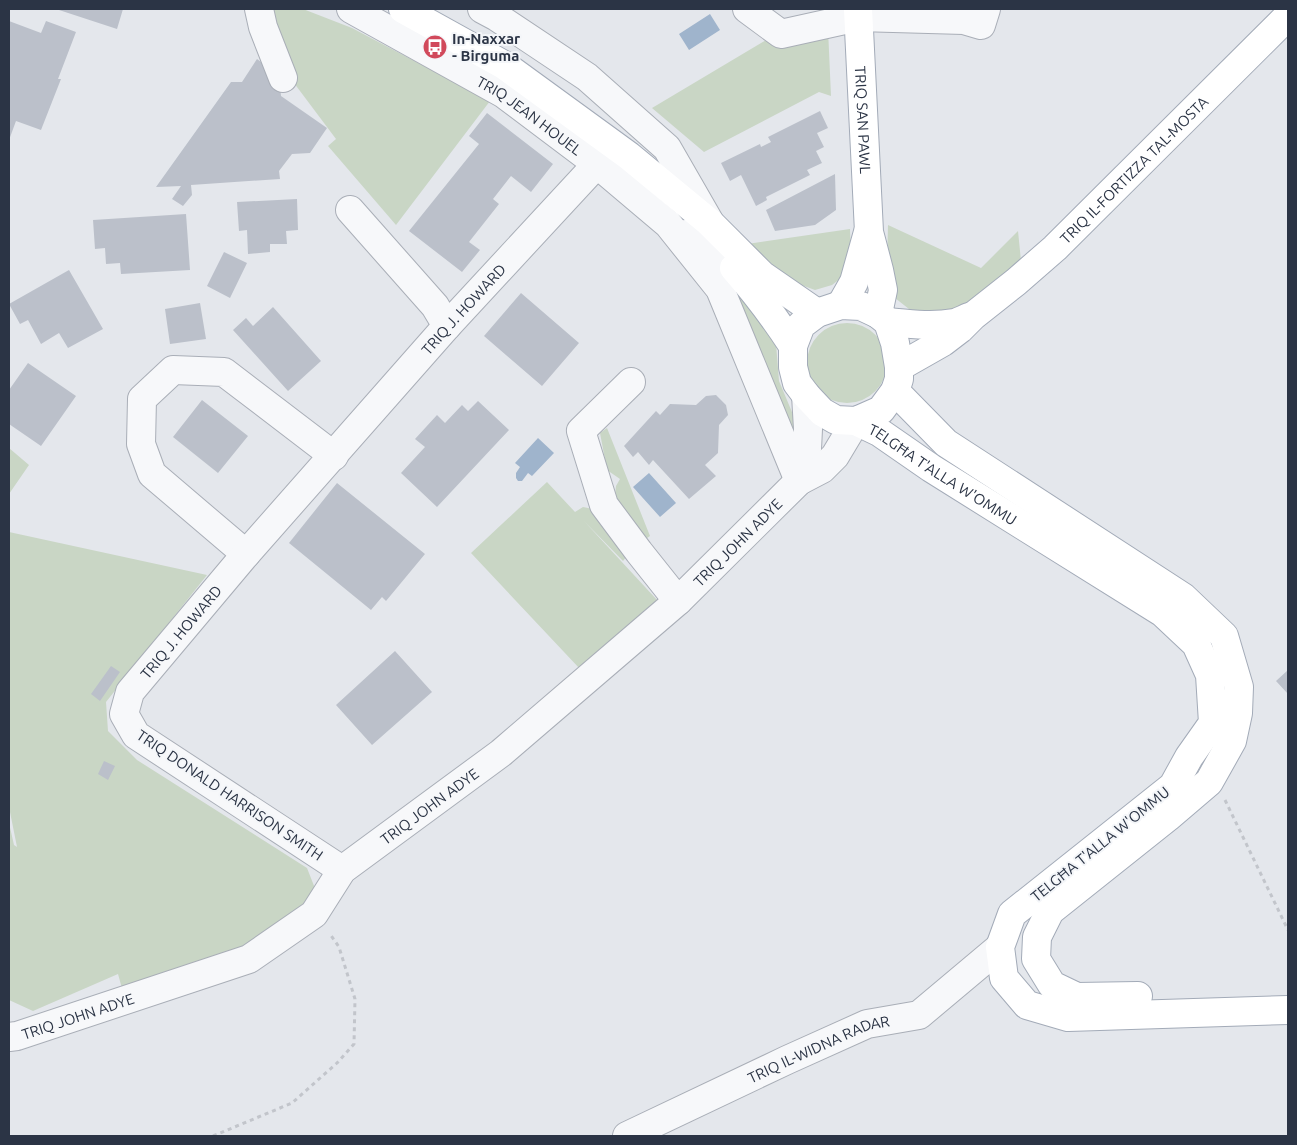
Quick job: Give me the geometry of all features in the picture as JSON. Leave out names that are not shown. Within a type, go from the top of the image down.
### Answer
[{"type":"main road","name":"TRIQ JEAN HOUEL","points":[[403,9],[504,64],[629,156],[709,222],[762,275],[829,309]]},
{"type":"main road","name":"TRIQ SAN PAWL","points":[[858,13],[869,232],[883,290],[883,318]]},
{"type":"main road","name":"TRIQ IL-FORTIZZA TAL-MOSTA","points":[[897,379],[960,329],[1055,248],[1288,16]]},
{"type":"main road","name":"TRIQ JEAN HOUEL","points":[[629,156],[756,293],[793,346]]},
{"type":"main road","name":"TRIQ SAN PAWL","points":[[829,309],[854,282],[869,232]]},
{"type":"main road","points":[[883,318],[895,343],[897,379],[881,410],[856,421],[836,420],[822,412],[797,383],[793,367],[793,346],[801,326],[829,309],[861,306],[883,318],[915,325],[953,323],[973,316]]},
{"type":"main road","name":"TELGĦA T'ALLA W'OMMU","points":[[897,379],[946,443],[1183,597],[1224,636],[1239,688],[1238,713],[1232,741],[1209,782],[1050,911],[1037,937],[1036,959],[1052,985],[1077,997],[1288,994]]},
{"type":"main road","name":"TELGĦA T'ALLA W'OMMU","points":[[856,421],[879,432],[939,473],[1163,613],[1196,644],[1210,675],[1213,723],[1189,757],[1173,786],[1012,914],[1000,947],[1004,978],[1027,1005],[1068,1017],[1288,1010]]},
{"type":"street","points":[[259,9],[263,26],[283,78]]},
{"type":"street","name":"TRIQ JEAN HOUEL","points":[[351,9],[504,94],[597,164],[668,224],[724,258]]},
{"type":"street","points":[[747,9],[781,34],[858,13],[964,20],[981,25],[986,9]]},
{"type":"street","name":"TRIQ JEAN HOUEL","points":[[494,12],[587,77],[667,148],[709,222]]},
{"type":"street","name":"TRIQ J. HOWARD","points":[[124,714],[130,692],[246,554],[447,326],[597,164]]},
{"type":"street","points":[[350,210],[435,306],[447,326]]},
{"type":"street","name":"TRIQ JEAN HOUEL","points":[[668,224],[720,289],[799,481]]},
{"type":"street","points":[[246,554],[152,474],[141,444],[142,399],[173,370],[224,372],[334,456]]},
{"type":"street","points":[[630,382],[582,431],[604,505],[678,601]]},
{"type":"street","points":[[799,481],[807,449],[806,395]]},
{"type":"street","name":"TRIQ JOHN ADYE","points":[[9,1037],[17,1036],[248,959],[314,914],[342,870],[501,753],[678,601],[799,481],[822,469],[835,456],[856,421]]},
{"type":"street","name":"TRIQ DONALD HARRISON SMITH","points":[[124,714],[136,734],[342,870]]},
{"type":"street","name":"TRIQ IL-WIDNA RADAR","points":[[627,1136],[867,1024],[919,1016],[1000,947]]},
{"type":"path","points":[[1221,792],[1288,930]]},
{"type":"path","points":[[213,1136],[292,1103],[337,1063],[354,1044],[355,999],[339,948],[314,914]]},
{"type":"green space","points":[[265,9],[303,9],[352,28],[490,101],[396,225],[328,146],[336,139],[291,79]]},
{"type":"green space","points":[[828,29],[831,96],[819,92],[704,152],[652,108],[773,36]]},
{"type":"green space","points":[[888,225],[981,268],[1018,231],[1021,261],[954,316],[923,320],[895,298],[887,264]]},
{"type":"green space","points":[[850,229],[851,254],[845,275],[832,285],[815,290],[793,282],[747,244]]},
{"type":"green space","points":[[728,282],[775,331],[779,381],[802,436],[799,456]]},
{"type":"green space","points":[[847,323],[862,326],[875,335],[884,348],[887,363],[884,378],[875,391],[862,400],[847,403],[832,400],[819,391],[810,378],[807,363],[810,348],[819,335],[832,326]]},
{"type":"green space","points":[[607,428],[650,536],[641,542],[614,503],[616,486],[620,479],[607,470],[600,433]]},
{"type":"green space","points":[[9,448],[29,465],[9,494]]},
{"type":"green space","points":[[547,482],[575,512],[583,507],[598,510],[627,556],[623,561],[584,521],[658,601],[580,669],[471,553]]},
{"type":"green space","points":[[9,532],[207,575],[106,702],[108,731],[137,760],[307,868],[318,896],[270,932],[197,971],[123,992],[118,974],[33,1011],[9,1000],[9,823],[14,845],[17,847],[9,807]]},
{"type":"water","points":[[710,14],[720,30],[689,50],[679,34]]},
{"type":"water","points":[[538,438],[554,453],[532,476],[528,473],[522,481],[518,481],[516,473],[520,467],[515,463]]},
{"type":"water","points":[[649,473],[676,503],[660,517],[633,487]]},
{"type":"building","points":[[60,9],[123,9],[117,29]]},
{"type":"building","points":[[9,21],[41,33],[46,21],[76,32],[58,79],[61,79],[41,130],[16,121],[9,140]]},
{"type":"building","points":[[257,59],[279,75],[281,96],[327,128],[310,153],[292,154],[279,171],[280,179],[191,185],[192,195],[183,206],[172,199],[181,186],[156,187],[231,82],[242,82]]},
{"type":"building","points":[[820,111],[828,128],[817,133],[824,147],[816,151],[822,163],[807,170],[810,175],[766,197],[767,200],[756,206],[741,175],[730,181],[721,163],[760,144],[761,147],[771,142],[768,137]]},
{"type":"building","points":[[487,113],[553,164],[531,192],[511,176],[493,199],[499,204],[469,242],[480,250],[462,272],[409,231],[479,144],[469,136]]},
{"type":"building","points":[[835,174],[836,210],[815,225],[775,231],[766,210]]},
{"type":"building","points":[[297,199],[298,230],[286,231],[287,244],[270,244],[270,252],[248,254],[247,230],[239,231],[237,202]]},
{"type":"building","points":[[186,214],[190,270],[121,274],[120,263],[106,264],[105,248],[95,249],[93,220]]},
{"type":"building","points":[[224,252],[247,263],[230,298],[207,286]]},
{"type":"building","points":[[69,270],[103,329],[68,348],[59,333],[41,344],[28,320],[20,324],[9,304]]},
{"type":"building","points":[[521,293],[579,343],[542,386],[484,336]]},
{"type":"building","points":[[200,303],[206,339],[170,344],[165,309]]},
{"type":"building","points":[[273,307],[321,361],[288,391],[233,330],[246,318],[253,326]]},
{"type":"building","points":[[28,363],[76,396],[41,446],[9,424],[9,390]]},
{"type":"building","points":[[716,395],[726,405],[728,415],[719,425],[718,453],[705,465],[716,476],[689,499],[653,460],[649,465],[638,452],[633,457],[624,446],[656,411],[660,415],[670,404],[696,405],[706,396]]},
{"type":"building","points":[[202,400],[248,436],[218,473],[173,437]]},
{"type":"building","points":[[478,401],[509,430],[437,507],[401,473],[425,447],[415,439],[437,415],[445,423],[462,405],[468,411]]},
{"type":"building","points":[[337,483],[425,554],[386,601],[382,597],[371,610],[289,543]]},
{"type":"building","points":[[395,651],[432,692],[372,745],[336,705]]},
{"type":"building","points":[[111,666],[120,672],[100,701],[91,694]]},
{"type":"building","points":[[1288,670],[1288,694],[1276,681]]},
{"type":"building","points":[[104,761],[115,766],[108,780],[98,774]]},
{"type":"place","name":"In-Naxxar - Birguma","points":[[435,47]]}]
